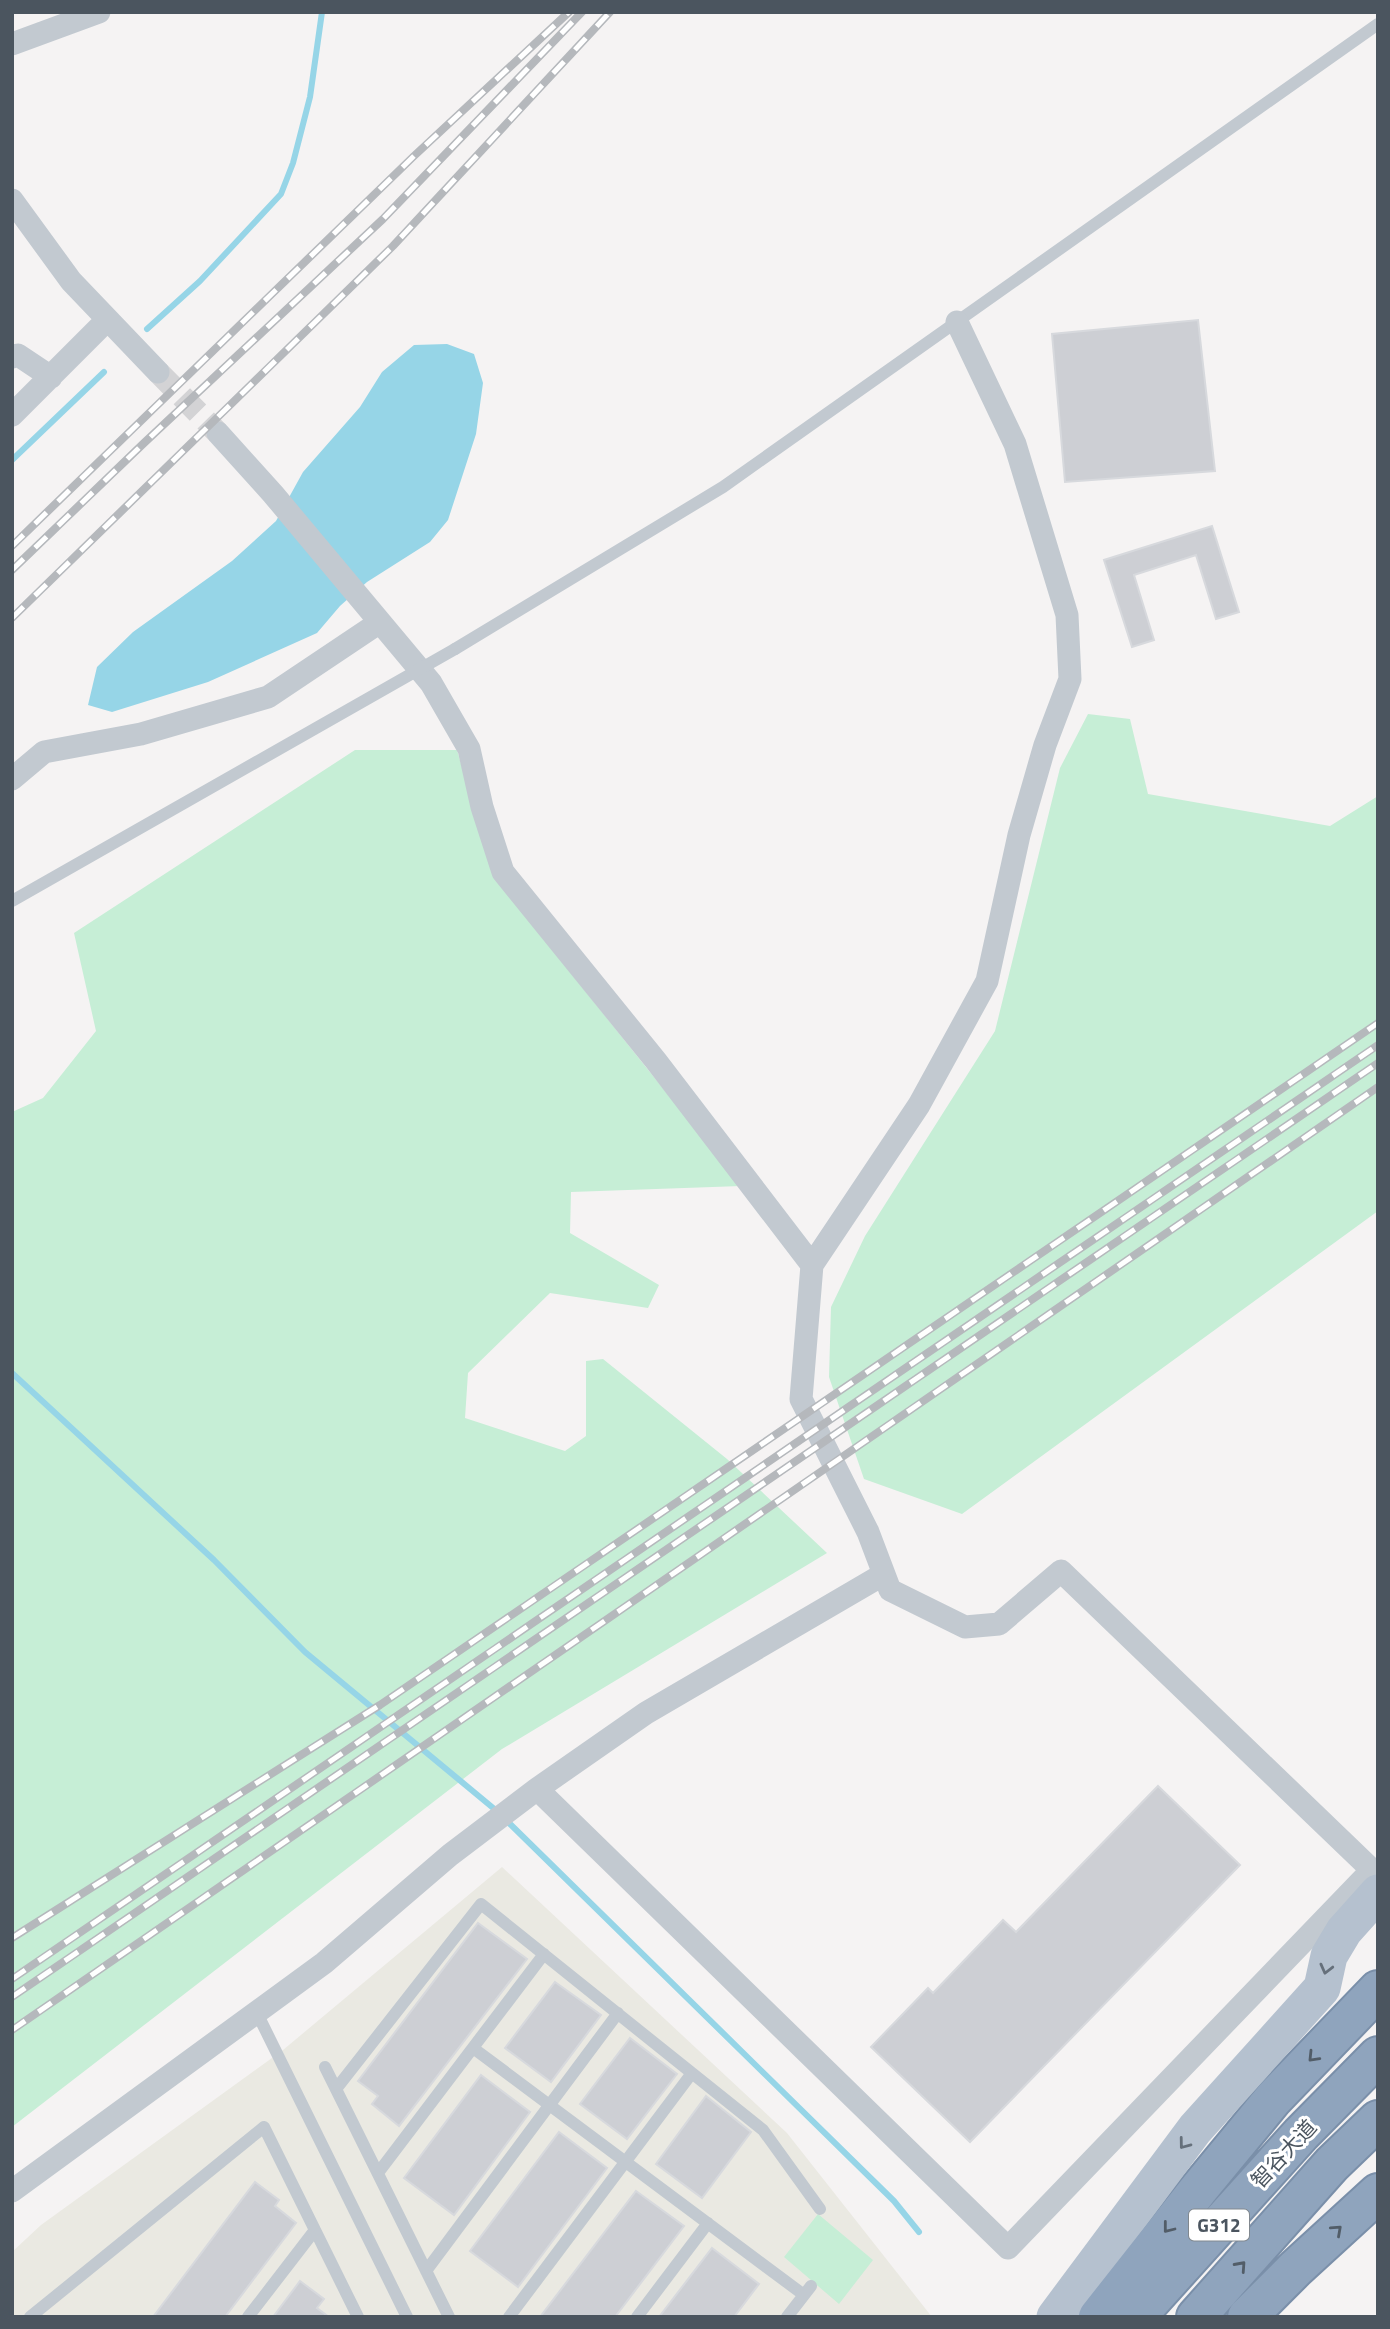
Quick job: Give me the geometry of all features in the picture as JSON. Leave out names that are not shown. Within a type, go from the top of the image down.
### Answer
[{"type":"highway","points":[[1098,2317],[1273,2099],[1378,1990]]},
{"type":"highway","name":"智谷大道","points":[[1136,2317],[1301,2134],[1378,2056]]},
{"type":"highway","name":"智谷大道","points":[[1196,2317],[1332,2164],[1378,2120]]},
{"type":"highway","points":[[1247,2317],[1378,2193]]},
{"type":"main road","points":[[1055,2317],[1195,2129],[1322,1988],[1329,1956],[1376,1880]]},
{"type":"street","points":[[12,44],[99,12]]},
{"type":"street","points":[[12,200],[71,281],[158,372]]},
{"type":"street","points":[[12,415],[107,320]]},
{"type":"street","points":[[537,1789],[1008,2248],[1376,1880],[1061,1571],[999,1624],[965,1627],[890,1590],[868,1532],[801,1399],[812,1265],[919,1105],[987,981],[1019,835],[1045,745],[1070,679],[1067,615],[1015,444],[957,321]]},
{"type":"street","points":[[12,356],[18,355],[51,377]]},
{"type":"street","points":[[218,433],[274,494],[431,683],[469,749],[482,807],[503,872],[656,1061],[812,1265]]},
{"type":"street","points":[[12,779],[44,752],[141,734],[268,697],[380,622]]},
{"type":"street","points":[[12,2191],[324,1963],[450,1855],[537,1789],[646,1713],[884,1574]]},
{"type":"lane","points":[[12,901],[455,649],[723,487],[1378,23]]},
{"type":"lane","points":[[336,2089],[481,1904],[763,2130],[820,2209]]},
{"type":"lane","points":[[378,2173],[544,1954]]},
{"type":"lane","points":[[257,2013],[407,2317]]},
{"type":"lane","points":[[426,2271],[618,2013]]},
{"type":"lane","points":[[473,2048],[708,2223],[808,2291],[788,2317]]},
{"type":"lane","points":[[325,2067],[449,2317]]},
{"type":"lane","points":[[509,2317],[692,2073]]},
{"type":"lane","points":[[30,2317],[264,2126],[358,2317]]},
{"type":"lane","points":[[637,2317],[708,2223]]},
{"type":"lane","points":[[248,2317],[315,2230]]},
{"type":"shaded area","points":[[502,1867],[787,2133],[932,2317],[12,2317],[12,2252],[41,2225],[283,2050]]},
{"type":"green space","points":[[1088,714],[1130,719],[1148,794],[1330,826],[1378,796],[1378,1211],[962,1514],[864,1479],[829,1377],[831,1307],[865,1236],[995,1031],[1060,768]]},
{"type":"green space","points":[[355,750],[457,750],[494,877],[741,1186],[571,1192],[570,1233],[659,1285],[648,1308],[550,1293],[468,1373],[465,1418],[565,1451],[586,1436],[586,1361],[603,1359],[727,1459],[827,1553],[502,1749],[12,2127],[12,1112],[43,1098],[96,1031],[74,933]]},
{"type":"green space","points":[[818,2214],[873,2260],[839,2304],[784,2257]]},
{"type":"water","points":[[447,344],[474,354],[483,383],[476,434],[448,520],[430,542],[367,582],[340,606],[317,633],[208,682],[112,712],[88,705],[97,667],[133,632],[232,561],[276,521],[303,472],[360,407],[382,372],[414,345]]},
{"type":"building","points":[[1198,320],[1215,471],[1065,482],[1052,334]]},
{"type":"building","points":[[1212,526],[1239,612],[1216,619],[1196,555],[1134,575],[1154,640],[1132,647],[1104,560]]},
{"type":"building","points":[[1158,1786],[1240,1865],[970,2142],[871,2047],[928,1988],[933,1993],[1003,1920],[1016,1932]]},
{"type":"building","points":[[478,1923],[527,1959],[399,2126],[372,2104],[378,2096],[358,2081]]},
{"type":"building","points":[[555,1982],[601,2015],[551,2082],[505,2048]]},
{"type":"building","points":[[630,2038],[677,2074],[627,2139],[580,2104]]},
{"type":"building","points":[[481,2075],[530,2112],[454,2215],[404,2178]]},
{"type":"building","points":[[706,2096],[751,2132],[702,2198],[656,2164]]},
{"type":"building","points":[[559,2132],[607,2168],[518,2287],[470,2251]]},
{"type":"building","points":[[255,2182],[279,2200],[275,2206],[296,2223],[225,2317],[153,2317]]},
{"type":"building","points":[[636,2191],[684,2226],[615,2317],[540,2317]]},
{"type":"building","points":[[712,2248],[759,2284],[734,2317],[659,2317]]},
{"type":"building","points":[[300,2281],[324,2299],[317,2308],[329,2317],[273,2317]]},
{"type":"waterway","points":[[147,329],[200,281],[281,194],[293,163],[310,97],[322,12]]},
{"type":"waterway","points":[[12,460],[104,372]]},
{"type":"waterway","points":[[12,1373],[214,1560],[305,1652],[498,1812]]},
{"type":"waterway","points":[[506,1820],[894,2201],[919,2232]]},
{"type":"tunnel","points":[[158,372],[218,433]]},
{"type":"railway","points":[[12,546],[414,156],[569,12]]},
{"type":"railway","points":[[12,570],[383,219],[582,12]]},
{"type":"railway","points":[[12,618],[393,246],[610,12]]},
{"type":"railway","points":[[12,1938],[380,1705],[1378,1023]]},
{"type":"railway","points":[[12,1979],[1378,1045]]},
{"type":"railway","points":[[12,1997],[1378,1063]]},
{"type":"railway","points":[[12,2030],[1378,1087]]}]
